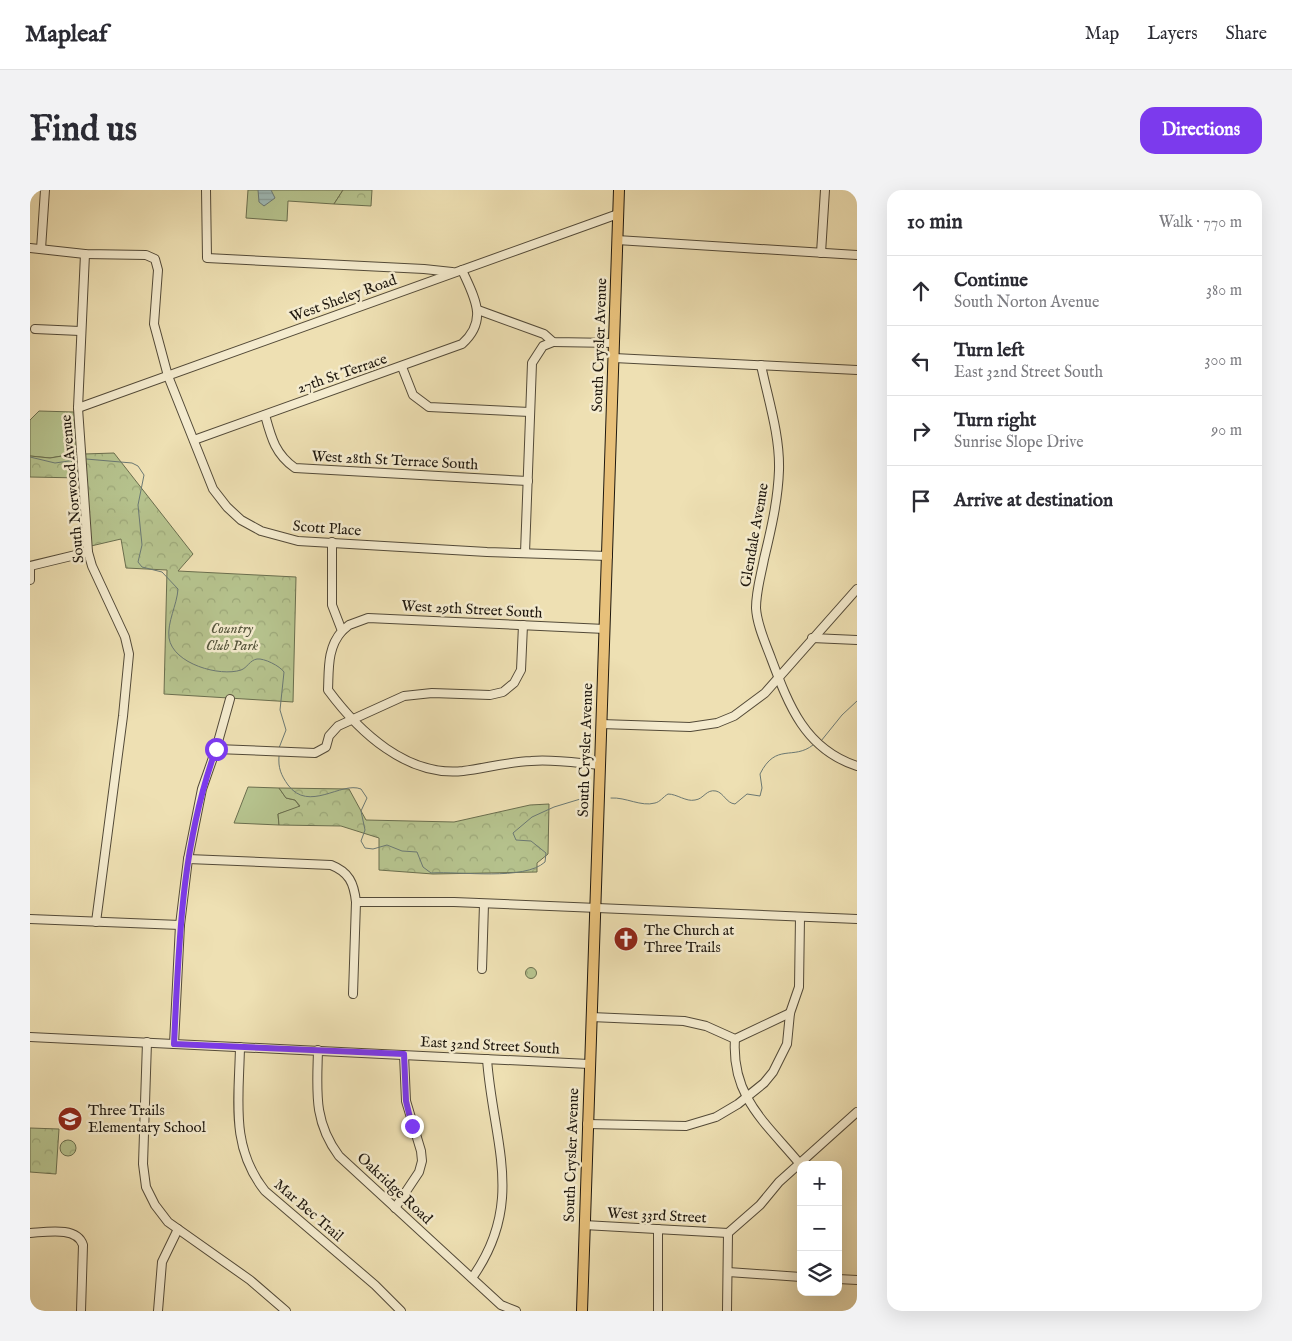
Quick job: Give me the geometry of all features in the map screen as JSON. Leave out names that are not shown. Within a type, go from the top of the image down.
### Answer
[{"type":"main road","name":"South Crysler Avenue","points":[[582,1311],[619,190]]},
{"type":"street","points":[[40,249],[45,190]]},
{"type":"street","points":[[206,190],[206,257],[458,271],[478,310],[544,334],[553,342]]},
{"type":"street","points":[[821,253],[825,190]]},
{"type":"street","name":"West Sheley Road","points":[[78,408],[618,214]]},
{"type":"street","points":[[617,240],[857,255]]},
{"type":"street","points":[[30,248],[85,254]]},
{"type":"street","name":"Scott Place","points":[[85,254],[146,255],[155,258],[158,270],[154,324],[168,376],[213,489],[227,507],[242,520],[261,532],[279,538],[298,541],[525,554],[608,556]]},
{"type":"street","name":"South Norwood Avenue","points":[[85,254],[78,408],[88,552],[92,566],[125,637],[129,654],[123,716],[96,922]]},
{"type":"street","name":"27th St Terrace","points":[[194,440],[462,344],[473,331],[478,310]]},
{"type":"street","points":[[34,329],[80,331]]},
{"type":"street","points":[[525,554],[532,363],[543,346],[553,342],[614,343]]},
{"type":"street","points":[[614,358],[857,370]]},
{"type":"street","name":"Glendale Avenue","points":[[761,365],[778,451],[779,470],[776,507],[758,588],[756,608],[760,631],[794,714],[808,734],[838,760],[857,766]]},
{"type":"street","points":[[402,366],[413,395],[429,407],[530,412]]},
{"type":"street","name":"West 28th St Terrace South","points":[[264,415],[274,447],[283,459],[295,468],[528,481]]},
{"type":"street","points":[[332,542],[332,605],[342,631],[332,646],[328,690],[369,735],[388,750],[411,763],[433,770],[464,771],[502,763],[533,760],[600,765]]},
{"type":"street","points":[[30,580],[30,566],[88,552]]},
{"type":"street","points":[[601,724],[690,727],[716,723],[730,717],[750,705],[778,677],[857,589]]},
{"type":"street","name":"West 29th Street South","points":[[342,631],[349,625],[368,618],[605,629]]},
{"type":"street","points":[[216,749],[315,753],[326,747],[329,736],[338,726],[410,695],[432,693],[490,695],[503,692],[514,682],[521,670],[522,625]]},
{"type":"street","points":[[812,638],[857,640]]},
{"type":"street","points":[[174,1044],[180,925],[188,859],[202,789],[216,749],[230,698]]},
{"type":"street","points":[[188,859],[331,864],[341,869],[350,878],[354,887],[356,902],[353,994]]},
{"type":"street","points":[[356,902],[484,904],[857,919]]},
{"type":"street","points":[[482,969],[484,904]]},
{"type":"street","points":[[587,1124],[686,1126],[716,1117],[738,1104],[764,1083],[773,1072],[787,1044],[790,1013],[799,987],[800,917]]},
{"type":"street","points":[[30,919],[180,925]]},
{"type":"street","points":[[591,1017],[684,1021],[706,1026],[735,1039],[790,1013]]},
{"type":"street","name":"East 32nd Street South","points":[[30,1037],[589,1064]]},
{"type":"street","points":[[735,1039],[735,1068],[745,1097],[798,1161]]},
{"type":"street","points":[[147,1042],[143,1176],[155,1204],[168,1222],[250,1280],[286,1311]]},
{"type":"street","name":"Mar Bec Trail","points":[[240,1047],[239,1135],[246,1161],[257,1180],[265,1191],[375,1285],[401,1311]]},
{"type":"street","name":"Oakridge Road","points":[[318,1050],[317,1105],[326,1135],[339,1156],[472,1278],[500,1308],[516,1311]]},
{"type":"street","points":[[395,1208],[419,1172],[422,1161],[422,1151],[406,1101],[404,1054]]},
{"type":"street","points":[[472,1278],[494,1242],[502,1204],[502,1156],[489,1094],[487,1059]]},
{"type":"street","points":[[803,1161],[857,1112]]},
{"type":"street","points":[[727,1311],[728,1233],[760,1205],[779,1182],[797,1167]]},
{"type":"street","name":"West 33rd Street","points":[[584,1225],[728,1233]]},
{"type":"street","points":[[158,1311],[162,1262],[178,1229]]},
{"type":"street","points":[[658,1229],[658,1311]]},
{"type":"street","points":[[30,1233],[74,1234],[81,1239],[83,1245],[81,1311]]},
{"type":"street","points":[[728,1272],[797,1277]]},
{"type":"street","points":[[842,1279],[857,1280]]},
{"type":"green space","points":[[248,190],[343,190],[334,204],[288,201],[287,221],[246,218]]},
{"type":"green space","points":[[343,190],[372,190],[371,206],[334,204]]},
{"type":"green space","points":[[39,411],[74,412],[81,478],[68,455],[50,458],[30,456],[30,420]]},
{"type":"green space","name":"Country Club Park","points":[[114,453],[193,554],[178,571],[296,577],[293,702],[164,694],[167,570],[126,568],[121,539],[91,546],[84,454]]},
{"type":"green space","points":[[68,455],[81,478],[30,477],[30,456],[50,458]]},
{"type":"green space","points":[[248,787],[279,788],[286,798],[295,800],[300,807],[278,814],[279,825],[234,823]]},
{"type":"green space","points":[[279,788],[349,789],[366,820],[454,822],[530,805],[549,804],[548,854],[537,863],[537,872],[433,874],[379,870],[379,838],[341,826],[279,825],[278,814],[300,806],[295,800],[286,798]]},
{"type":"green space","points":[[531,967],[537,973],[531,979],[525,973]]},
{"type":"green space","points":[[30,1128],[59,1129],[56,1174],[30,1172]]},
{"type":"green space","points":[[68,1140],[76,1148],[68,1156],[60,1148]]},
{"type":"water","points":[[258,190],[271,190],[275,198],[264,206],[259,202]]},
{"type":"waterway","points":[[30,457],[55,463],[76,460]]},
{"type":"waterway","points":[[86,459],[132,463],[138,466],[144,475],[138,505],[142,545],[138,562],[142,567],[162,572],[178,589],[169,638],[172,647],[179,655],[199,666],[221,672],[241,670],[257,659],[268,661],[284,672],[280,710],[286,730],[279,748]]},
{"type":"waterway","points":[[821,741],[842,715],[857,701]]},
{"type":"waterway","points":[[611,798],[650,804],[658,802],[668,794],[692,800],[716,791],[729,802],[735,804],[747,794],[760,796],[762,788],[760,774],[772,758],[806,750],[813,745]]},
{"type":"waterway","points":[[279,756],[282,775],[296,793],[305,796],[315,796],[344,789],[361,789],[367,798],[361,811],[365,830],[361,841],[365,848],[373,849],[387,845],[402,851],[417,852],[423,867],[431,873],[491,874],[535,868],[545,862],[546,853],[531,841],[516,840],[513,833],[532,817],[554,807],[587,797]]},
{"type":"place","name":"The Church at Three Trails","points":[[626,939]]},
{"type":"place","name":"Three Trails Elementary School","points":[[70,1119]]},
{"type":"route","points":[[216,749],[202,789],[188,859],[180,925],[174,1044],[404,1054],[406,1101],[412,1126]]}]
